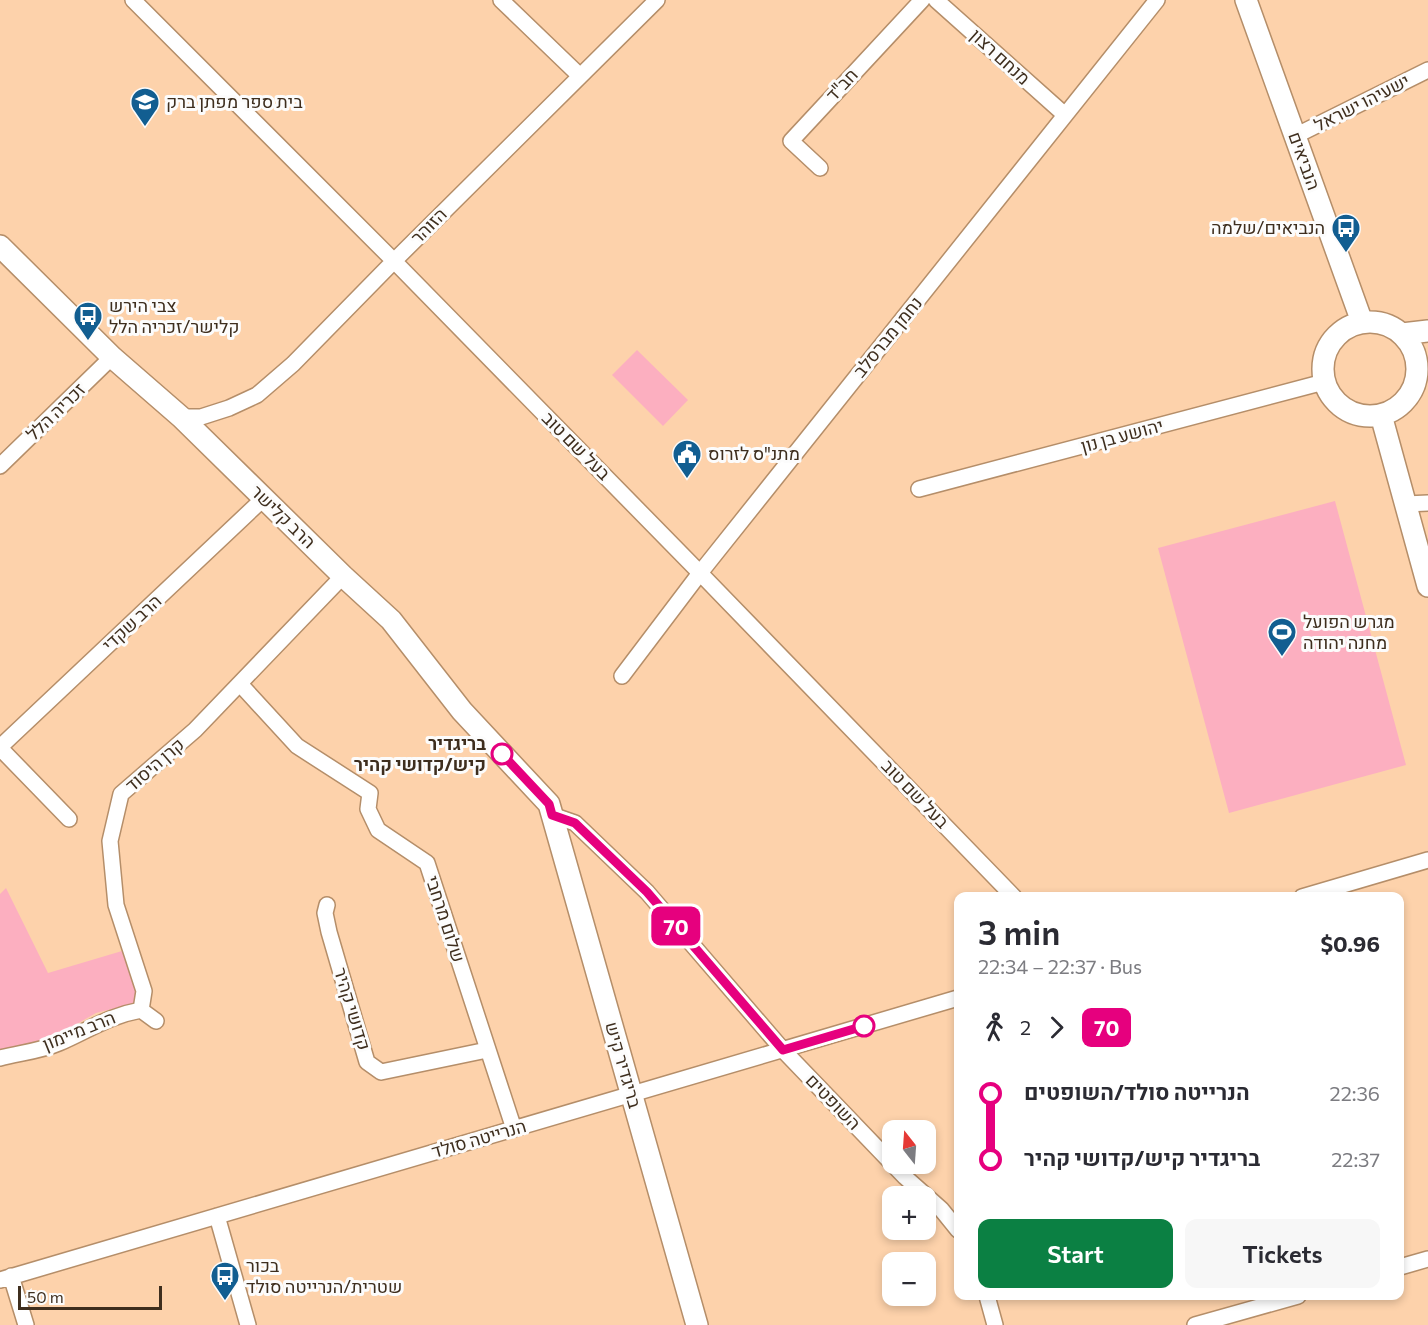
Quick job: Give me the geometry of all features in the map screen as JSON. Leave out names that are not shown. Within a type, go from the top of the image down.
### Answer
[{"type":"street","name":"בעל שם טוב","points":[[133,0],[394,261],[1009,892]]},
{"type":"street","points":[[501,0],[580,76]]},
{"type":"street","name":"הזוהר","points":[[180,417],[201,417],[229,408],[257,394],[293,364],[657,0]]},
{"type":"street","name":"חב\"ד","points":[[820,168],[790,141],[922,0]]},
{"type":"street","name":"מנחם רצון","points":[[936,0],[1065,115]]},
{"type":"street","name":"נחמן מברסלב","points":[[622,676],[700,573],[1157,0]]},
{"type":"street","name":"הנביאים","points":[[1246,0],[1362,322]]},
{"type":"street","name":"ישעיהו ישראל","points":[[1295,136],[1428,70]]},
{"type":"street","name":"הרב קלישר","points":[[0,246],[112,357],[180,417],[391,620],[462,711],[550,809]]},
{"type":"street","points":[[1362,322],[1377,322],[1390,326],[1402,334],[1411,345],[1416,358],[1417,372],[1414,386],[1407,398],[1381,416],[1355,414],[1341,406],[1331,396],[1324,382],[1323,366],[1326,351],[1335,338],[1347,328],[1362,322]]},
{"type":"street","points":[[1402,334],[1428,331]]},
{"type":"street","name":"זכריה הלל","points":[[0,466],[112,357]]},
{"type":"street","name":"יהושע בן נון","points":[[919,489],[1324,382]]},
{"type":"street","points":[[1381,416],[1428,586]]},
{"type":"street","name":"הרב שקדי","points":[[0,747],[263,499]]},
{"type":"street","points":[[1406,504],[1428,503]]},
{"type":"street","name":"קרן היסוד","points":[[141,1010],[144,991],[116,905],[110,842],[121,794],[195,730],[343,576]]},
{"type":"street","name":"שלום מרחבי","points":[[240,684],[297,746],[370,793],[368,809],[378,830],[427,864],[514,1129]]},
{"type":"street","points":[[0,747],[69,819]]},
{"type":"street","name":"השופטים","points":[[550,809],[575,823],[647,892],[783,1050],[905,1177],[941,1209],[954,1225]]},
{"type":"street","name":"בריגדיר קיש","points":[[550,809],[697,1325]]},
{"type":"street","points":[[1319,892],[1428,860]]},
{"type":"street","name":"קדושי קהיר","points":[[327,905],[325,913],[328,932],[367,1062],[381,1072],[487,1050]]},
{"type":"street","name":"הנרייטה סולד","points":[[6,1278],[954,999]]},
{"type":"street","points":[[141,1010],[156,1021]]},
{"type":"street","name":"הרב מיימון","points":[[0,1058],[57,1044],[100,1022],[123,1013],[141,1010]]},
{"type":"street","points":[[217,1216],[248,1325]]},
{"type":"street","points":[[1404,1266],[1428,1259]]},
{"type":"street","points":[[6,1278],[26,1325]]},
{"type":"street","points":[[988,1300],[995,1325]]},
{"type":"street","points":[[1195,1325],[1284,1300]]},
{"type":"shaded area","points":[[637,350],[688,400],[663,426],[612,375]]},
{"type":"shaded area","name":"מגרש הפועל מחנה יהודה","points":[[1335,501],[1406,765],[1229,813],[1158,548]]},
{"type":"shaded area","points":[[6,888],[48,973],[122,951],[137,991],[136,1003],[96,1013],[56,1036],[0,1051],[0,894]]},
{"type":"bus line","name":"70","points":[[502,754],[549,804],[552,815],[575,823],[647,892],[783,1050],[864,1026]]},
{"type":"place","name":"בית ספר מפתן ברק","points":[[145,128]]},
{"type":"place","name":"הנביאים/שלמה","points":[[1346,254]]},
{"type":"place","name":"צבי הירש קלישר/זכריה הלל","points":[[88,342]]},
{"type":"place","name":"מתנ\"ס לזרוס","points":[[687,480]]},
{"type":"place","name":"מגרש הפועל מחנה יהודה","points":[[1282,658]]},
{"type":"place","name":"בריגדיר קיש/קדושי קהיר","points":[[502,754]]},
{"type":"place","name":"בכור שטרית/הנרייטה סולד","points":[[225,1302]]}]
